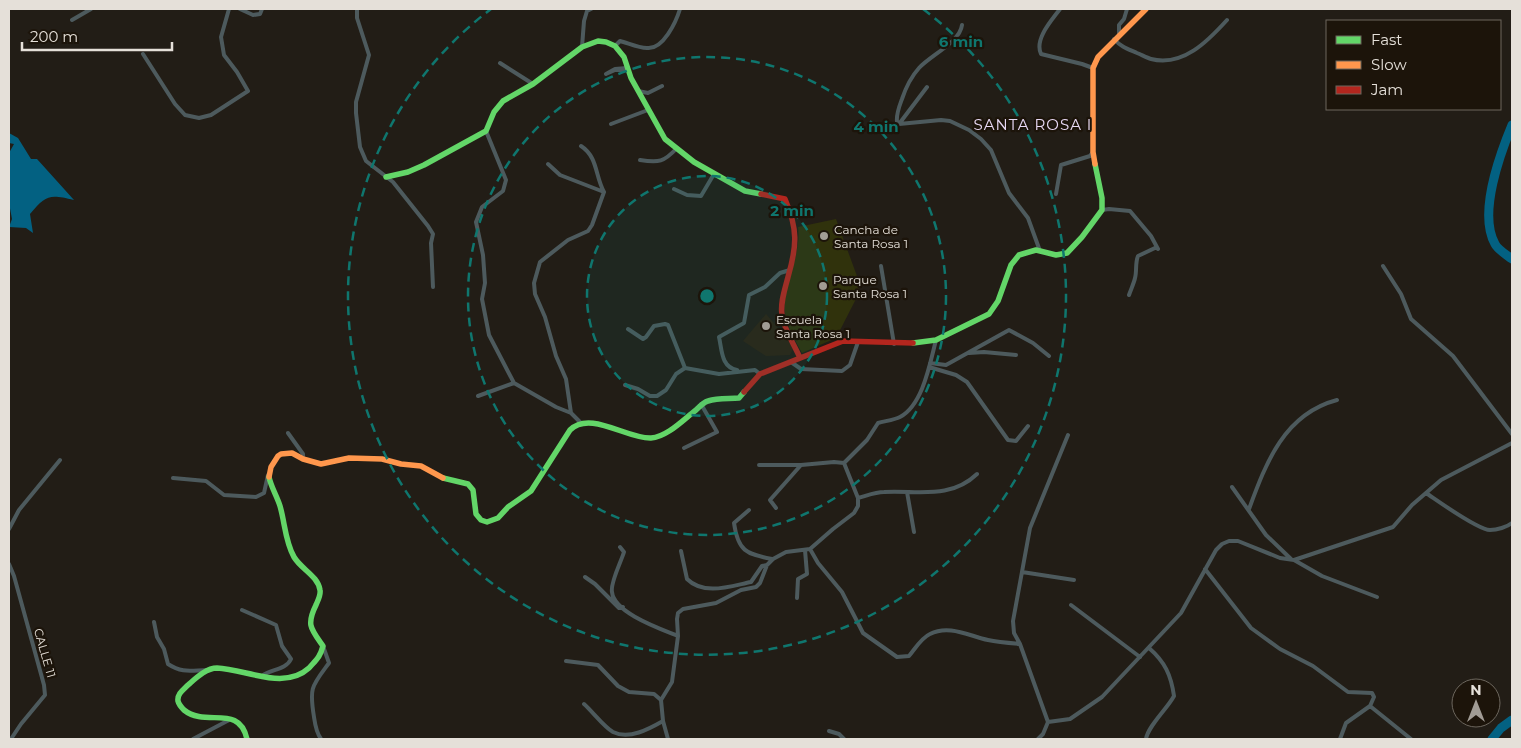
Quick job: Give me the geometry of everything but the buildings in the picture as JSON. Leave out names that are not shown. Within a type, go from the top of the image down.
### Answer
[{"type":"street","points":[[72,20],[91,9]]},
{"type":"street","points":[[143,54],[185,115],[199,118],[211,115],[248,91],[224,55],[221,37],[229,9]]},
{"type":"street","points":[[240,9],[253,15],[260,14],[262,9]]},
{"type":"street","points":[[357,9],[357,18],[368,54],[356,102],[360,147],[366,161],[392,182],[433,234],[431,243],[433,287]]},
{"type":"street","points":[[582,47],[584,21],[587,11],[591,9]]},
{"type":"street","points":[[615,46],[620,41],[648,49],[660,45],[676,22],[680,9]]},
{"type":"street","points":[[1060,9],[1042,35],[1039,45],[1041,54],[1093,68]]},
{"type":"street","points":[[1127,9],[1124,19],[1119,25],[1117,37],[1122,47],[1152,60],[1170,60],[1184,56],[1207,41],[1226,20]]},
{"type":"street","points":[[173,478],[206,481],[224,495],[256,497],[264,493],[269,468],[281,454],[286,452],[320,464],[349,458],[363,458],[420,466],[446,479],[468,484],[473,490],[476,514],[481,520],[487,522],[498,518],[508,507],[530,491],[575,425],[599,424],[641,437],[657,437],[701,404],[713,399],[729,400],[739,398],[760,374],[842,341],[909,344],[936,340],[989,314],[998,301],[1015,258],[1036,250],[1056,255],[1067,253],[1082,238],[1102,210],[1102,198],[1093,152],[1093,68],[1098,57],[1146,9]]},
{"type":"street","points":[[898,124],[896,115],[908,82],[924,63],[958,36],[962,25]]},
{"type":"street","points":[[386,177],[408,172],[424,165],[486,131],[494,112],[503,101],[533,84],[582,47],[598,41],[606,42],[615,46],[624,57],[638,90],[665,139],[694,162],[745,191],[785,199],[796,230],[795,247],[783,296],[782,315],[800,358]]},
{"type":"street","points":[[500,62],[533,84]]},
{"type":"street","points":[[615,69],[628,69],[615,70],[606,74],[615,69]]},
{"type":"street","points":[[638,90],[648,93],[662,86]]},
{"type":"street","points":[[898,124],[927,87]]},
{"type":"street","points":[[611,124],[648,110]]},
{"type":"street","points":[[898,124],[941,120],[950,121],[982,139],[991,150],[1009,193],[1028,218],[1040,251]]},
{"type":"street","points":[[486,131],[506,180],[503,191],[482,207],[476,222],[483,255],[485,282],[482,299],[489,335],[514,383],[556,407],[571,412]]},
{"type":"street","points":[[581,146],[593,156],[604,192]]},
{"type":"street","points":[[640,160],[657,162],[666,160],[676,148]]},
{"type":"street","points":[[1056,194],[1061,165],[1090,156],[1093,152]]},
{"type":"street","points":[[548,164],[560,175],[604,192]]},
{"type":"street","points":[[674,189],[687,195],[701,196],[714,174]]},
{"type":"street","points":[[581,424],[571,412],[566,379],[556,356],[545,317],[535,294],[534,283],[540,262],[568,240],[588,231],[604,192]]},
{"type":"street","points":[[1102,210],[1130,211],[1151,236],[1157,248],[1138,256],[1135,279],[1129,295]]},
{"type":"street","points":[[881,266],[894,344]]},
{"type":"street","points":[[1383,266],[1401,294],[1411,319],[1453,356],[1512,434]]},
{"type":"street","points":[[741,371],[730,369],[725,364],[719,337],[744,323],[749,295],[765,287],[780,273],[790,270]]},
{"type":"street","points":[[628,329],[643,339],[654,326],[668,325],[685,368]]},
{"type":"street","points":[[929,365],[946,365],[1009,330],[1033,343],[1049,356]]},
{"type":"street","points":[[844,463],[867,440],[878,423],[901,416],[921,393],[936,340]]},
{"type":"street","points":[[791,362],[801,369],[842,372],[850,365],[858,342]]},
{"type":"street","points":[[965,354],[984,352],[1016,355]]},
{"type":"street","points":[[929,365],[956,375],[967,382],[1008,440],[1016,441],[1028,426]]},
{"type":"street","points":[[625,384],[650,396],[657,396],[666,390],[676,374],[685,368],[719,374],[755,370],[760,374]]},
{"type":"street","points":[[478,396],[514,383]]},
{"type":"street","points":[[1249,509],[1262,473],[1277,446],[1290,429],[1302,416],[1326,403],[1337,400]]},
{"type":"street","points":[[684,448],[717,432],[701,404]]},
{"type":"street","points":[[288,433],[303,454],[303,459]]},
{"type":"street","points":[[1038,739],[1043,734],[1048,722],[1020,644],[1014,633],[1013,621],[1030,528],[1068,435]]},
{"type":"street","points":[[1048,722],[1070,719],[1102,697],[1181,613],[1216,550],[1222,544],[1229,541],[1238,541],[1280,558],[1293,560],[1383,532],[1393,527],[1412,505],[1441,480],[1512,443]]},
{"type":"street","points":[[9,529],[19,510],[60,460]]},
{"type":"street","points":[[759,465],[844,463]]},
{"type":"street","points":[[668,739],[663,721],[661,700],[672,682],[678,636],[678,613],[683,609],[716,603],[741,590],[756,587],[760,583],[767,565],[773,559],[786,552],[810,549],[854,514],[858,506],[858,498],[844,463]]},
{"type":"street","points":[[776,508],[770,500],[801,465]]},
{"type":"street","points":[[271,466],[270,485],[280,503],[287,541],[295,559],[320,589],[319,600],[312,611],[310,622],[311,628],[323,646],[328,663],[315,681],[310,695],[316,726],[321,739]]},
{"type":"street","points":[[858,498],[883,492],[940,492],[970,481],[977,474]]},
{"type":"street","points":[[1232,487],[1266,535],[1293,560],[1322,576],[1377,598]]},
{"type":"street","points":[[907,492],[914,532]]},
{"type":"street","points":[[1426,493],[1457,514],[1489,530],[1512,523]]},
{"type":"street","points":[[749,510],[734,523],[737,540],[742,548],[750,554],[773,559]]},
{"type":"street","points":[[620,547],[624,552],[612,588],[614,598],[632,616],[678,636]]},
{"type":"street","points":[[810,549],[818,563],[842,592],[863,633],[897,657],[908,656],[923,638],[931,633],[940,631],[955,631],[988,640],[1020,644]]},
{"type":"street","points":[[797,598],[798,579],[807,574],[805,550]]},
{"type":"street","points":[[681,551],[687,579],[701,588],[722,589],[751,582],[762,566],[767,565]]},
{"type":"street","name":"CALLE 11","points":[[9,564],[44,685],[45,695],[20,724],[11,739]]},
{"type":"street","points":[[1205,569],[1251,628],[1280,649],[1314,666],[1348,692],[1372,693],[1374,697],[1370,706],[1346,722],[1340,739]]},
{"type":"street","points":[[1022,572],[1074,580]]},
{"type":"street","points":[[585,577],[595,584],[619,608],[623,607]]},
{"type":"street","points":[[1071,605],[1140,657]]},
{"type":"street","points":[[242,610],[276,625],[282,646],[291,659],[286,666],[262,676]]},
{"type":"street","points":[[154,622],[157,637],[164,648],[168,664],[177,670],[184,671],[216,668],[281,678],[296,676],[304,672],[320,657],[323,646]]},
{"type":"street","points":[[1146,739],[1150,728],[1174,696],[1172,681],[1161,659],[1148,648]]},
{"type":"street","points":[[566,661],[598,665],[623,689],[629,692],[654,694],[661,700]]},
{"type":"street","points":[[209,670],[191,682],[179,694],[180,706],[196,716],[208,719],[223,717],[231,719],[239,723],[245,730],[247,739]]},
{"type":"street","points":[[584,704],[613,732],[632,734],[646,730],[663,721]]},
{"type":"street","points":[[1370,706],[1410,739]]},
{"type":"street","points":[[194,739],[231,719]]},
{"type":"street","points":[[829,730],[839,734],[844,739]]},
{"type":"shaded area","name":"Escuela Santa Rosa 1","points":[[766,314],[787,338],[793,349],[790,355],[766,356],[743,341]]},
{"type":"green space","name":"Parque Santa Rosa 1","points":[[836,219],[857,276],[859,289],[857,297],[836,338],[802,353],[792,334],[785,313],[786,293],[797,249],[798,227]]},
{"type":"water","points":[[9,133],[18,138],[31,159],[37,159],[74,200],[53,197],[40,203],[30,214],[33,233],[26,228],[9,227],[12,219],[9,203],[9,153],[14,144],[9,143]]},
{"type":"waterway","points":[[1512,125],[1497,167],[1490,201],[1489,217],[1490,231],[1495,244],[1512,259]]},
{"type":"waterway","points":[[1492,739],[1501,728],[1512,720]]},
{"type":"traffic: fast","points":[[386,177],[408,172],[424,165],[486,131],[494,112],[503,101],[533,84],[582,47],[598,41],[615,46],[624,57],[631,78],[665,139],[694,162],[745,191],[761,194]]},
{"type":"traffic: fast","points":[[913,343],[936,340],[989,314],[998,301],[1011,265],[1019,255],[1036,250],[1056,255],[1067,253],[1082,237],[1102,210],[1102,198],[1095,164]]},
{"type":"traffic: fast","points":[[443,478],[468,484],[473,490],[476,514],[481,520],[487,522],[498,518],[508,507],[531,491],[570,430],[578,425],[598,424],[641,437],[657,437],[675,427],[706,402],[716,399],[739,398],[744,392]]},
{"type":"traffic: fast","points":[[247,739],[243,728],[237,722],[229,719],[193,715],[182,708],[179,704],[178,696],[194,680],[213,668],[228,669],[264,677],[288,678],[299,675],[309,668],[321,653],[323,646],[311,627],[311,617],[320,596],[319,585],[297,561],[291,551],[280,506],[269,477]]},
{"type":"traffic: slow","points":[[1095,164],[1093,152],[1093,68],[1098,57],[1146,9]]},
{"type":"traffic: slow","points":[[269,477],[271,467],[278,456],[292,453],[303,459],[321,464],[349,458],[382,459],[401,464],[421,466],[443,478]]},
{"type":"traffic: jam","points":[[761,194],[785,199],[792,219],[795,238],[791,266],[783,296],[782,310],[783,321],[800,358]]},
{"type":"traffic: jam","points":[[744,392],[760,374],[843,341],[913,343]]},
{"type":"place","name":"Cancha de Santa Rosa 1","points":[[824,236]]},
{"type":"place","name":"Parque Santa Rosa 1","points":[[823,286]]},
{"type":"place","name":"Escuela Santa Rosa 1","points":[[766,326]]},
{"type":"district","name":"SANTA ROSA I","points":[[1033,124]]}]
